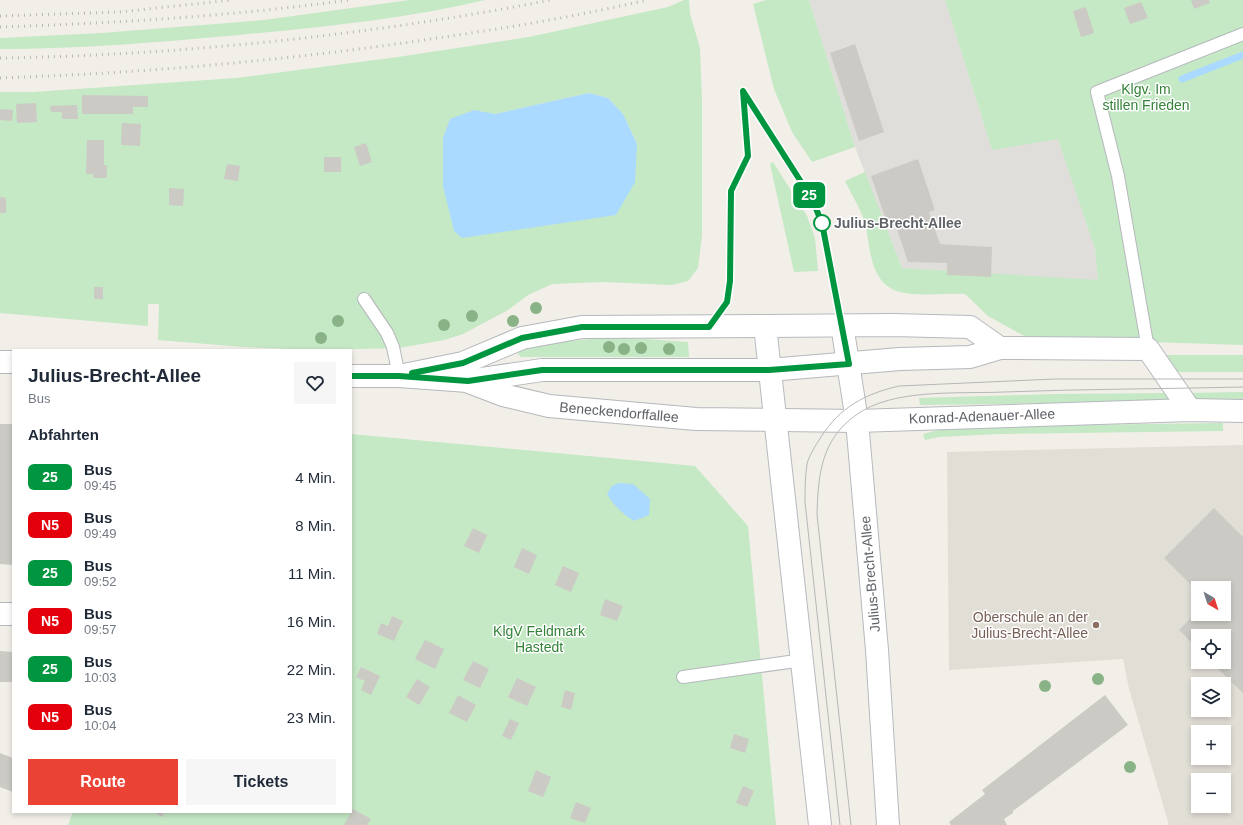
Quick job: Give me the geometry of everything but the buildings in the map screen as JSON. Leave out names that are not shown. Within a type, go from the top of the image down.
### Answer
[{"type":"main road","points":[[842,325],[970,327],[1000,348]]},
{"type":"main road","name":"Beneckendorffallee","points":[[399,376],[463,363],[522,338],[582,327],[842,325]]},
{"type":"main road","name":"Julius-Brecht-Allee","points":[[842,325],[857,421],[877,650],[888,825]]},
{"type":"main road","points":[[765,326],[774,420],[803,660],[820,825]]},
{"type":"main road","points":[[849,364],[900,358],[970,357],[1000,348],[1148,349],[1190,410]]},
{"type":"main road","points":[[0,362],[12,362]]},
{"type":"main road","name":"Beneckendorffallee","points":[[352,376],[399,376],[468,381],[542,370],[769,370],[849,364]]},
{"type":"main road","name":"Beneckendorffallee","points":[[468,381],[503,395],[549,406],[696,419],[774,420]]},
{"type":"main road","name":"Konrad-Adenauer-Allee","points":[[774,420],[857,421],[1190,410],[1243,411]]},
{"type":"main road","points":[[0,614],[12,614]]},
{"type":"lane","points":[[1148,349],[1118,176],[1097,92],[1243,34]]},
{"type":"lane","points":[[364,299],[387,333],[394,347],[399,376]]},
{"type":"lane","points":[[683,677],[803,660]]},
{"type":"shaded area","points":[[809,0],[945,0],[992,150],[1058,138],[1095,249],[1098,281],[902,268],[855,147]]},
{"type":"shaded area","name":"Oberschule an der Julius-Brecht-Allee","points":[[1243,445],[1243,825],[1169,825],[1129,689],[1123,659],[949,670],[947,452]]},
{"type":"green space","points":[[410,0],[485,0],[455,7],[394,17],[270,32],[120,45],[0,49],[0,38],[102,33],[264,20]]},
{"type":"green space","points":[[684,0],[689,0],[690,14],[700,48],[702,101],[702,235],[698,268],[688,281],[672,285],[604,282],[552,284],[528,295],[508,310],[463,334],[444,340],[399,348],[293,349],[243,347],[158,340],[159,304],[148,304],[148,326],[0,313],[0,92],[34,92],[236,78],[398,57],[529,37],[668,7]],"holes":[[[589,93],[608,98],[623,114],[637,144],[474,110],[495,114]]]},
{"type":"green space","points":[[766,0],[809,0],[855,147],[812,162],[792,132],[774,89],[753,4]]},
{"type":"green space","name":"Klgv. Im stillen Frieden","points":[[945,0],[1243,0],[1243,345],[1028,338],[988,316],[965,294],[918,294],[899,292],[884,283],[874,266],[863,217],[845,181],[865,172],[902,268],[1098,280],[1095,249],[1058,139],[992,150]]},
{"type":"green space","points":[[773,162],[807,216],[815,238],[818,271],[794,272],[770,164]]},
{"type":"green space","points":[[601,338],[688,342],[689,357],[521,357],[518,354],[519,351],[560,342]]},
{"type":"green space","points":[[1159,355],[1243,355],[1243,372],[1170,372]]},
{"type":"green space","points":[[1243,392],[1243,399],[1190,401],[1184,393]]},
{"type":"green space","points":[[1167,393],[1173,402],[920,405],[919,398],[1055,394]]},
{"type":"green space","points":[[1223,423],[1223,431],[998,434],[939,437],[925,440],[923,434],[939,430],[999,426]]},
{"type":"green space","name":"KlgV Feldmark Hastedt","points":[[352,434],[695,466],[748,526],[776,825],[68,825],[73,813],[352,813]]},
{"type":"water","points":[[589,93],[608,98],[623,114],[637,144],[635,182],[616,215],[462,238],[454,231],[443,186],[443,138],[450,119],[474,110],[495,114]]},
{"type":"water","points":[[619,483],[633,484],[650,499],[649,515],[634,521],[615,506],[607,494],[612,486]]},
{"type":"waterway","points":[[1182,79],[1243,55]]},
{"type":"tram line","points":[[840,825],[805,502],[805,478],[808,461],[821,437],[836,418],[854,403],[875,393],[899,386],[1055,379],[1243,379]]},
{"type":"tram line","points":[[851,825],[817,515],[819,486],[824,459],[835,436],[844,425],[856,415],[871,406],[888,400],[927,394],[1243,387]]},
{"type":"railway","points":[[0,16],[119,12],[232,0]]},
{"type":"railway","points":[[0,27],[218,15],[349,0]]},
{"type":"railway","points":[[0,58],[138,53],[277,41],[414,23],[551,0]]},
{"type":"railway","points":[[0,78],[164,69],[328,53],[516,26],[647,0]]},
{"type":"bus line","name":"25","points":[[352,376],[399,376],[468,381],[542,370],[769,370],[849,364],[835,284],[822,223],[812,199],[743,91],[748,156],[731,191],[730,281],[727,302],[709,327],[582,327],[522,338],[463,363],[412,373]]},
{"type":"place","name":"Julius-Brecht-Allee","points":[[822,223]]},
{"type":"place","name":"Oberschule an der Julius-Brecht-Allee","points":[[1096,625]]}]
